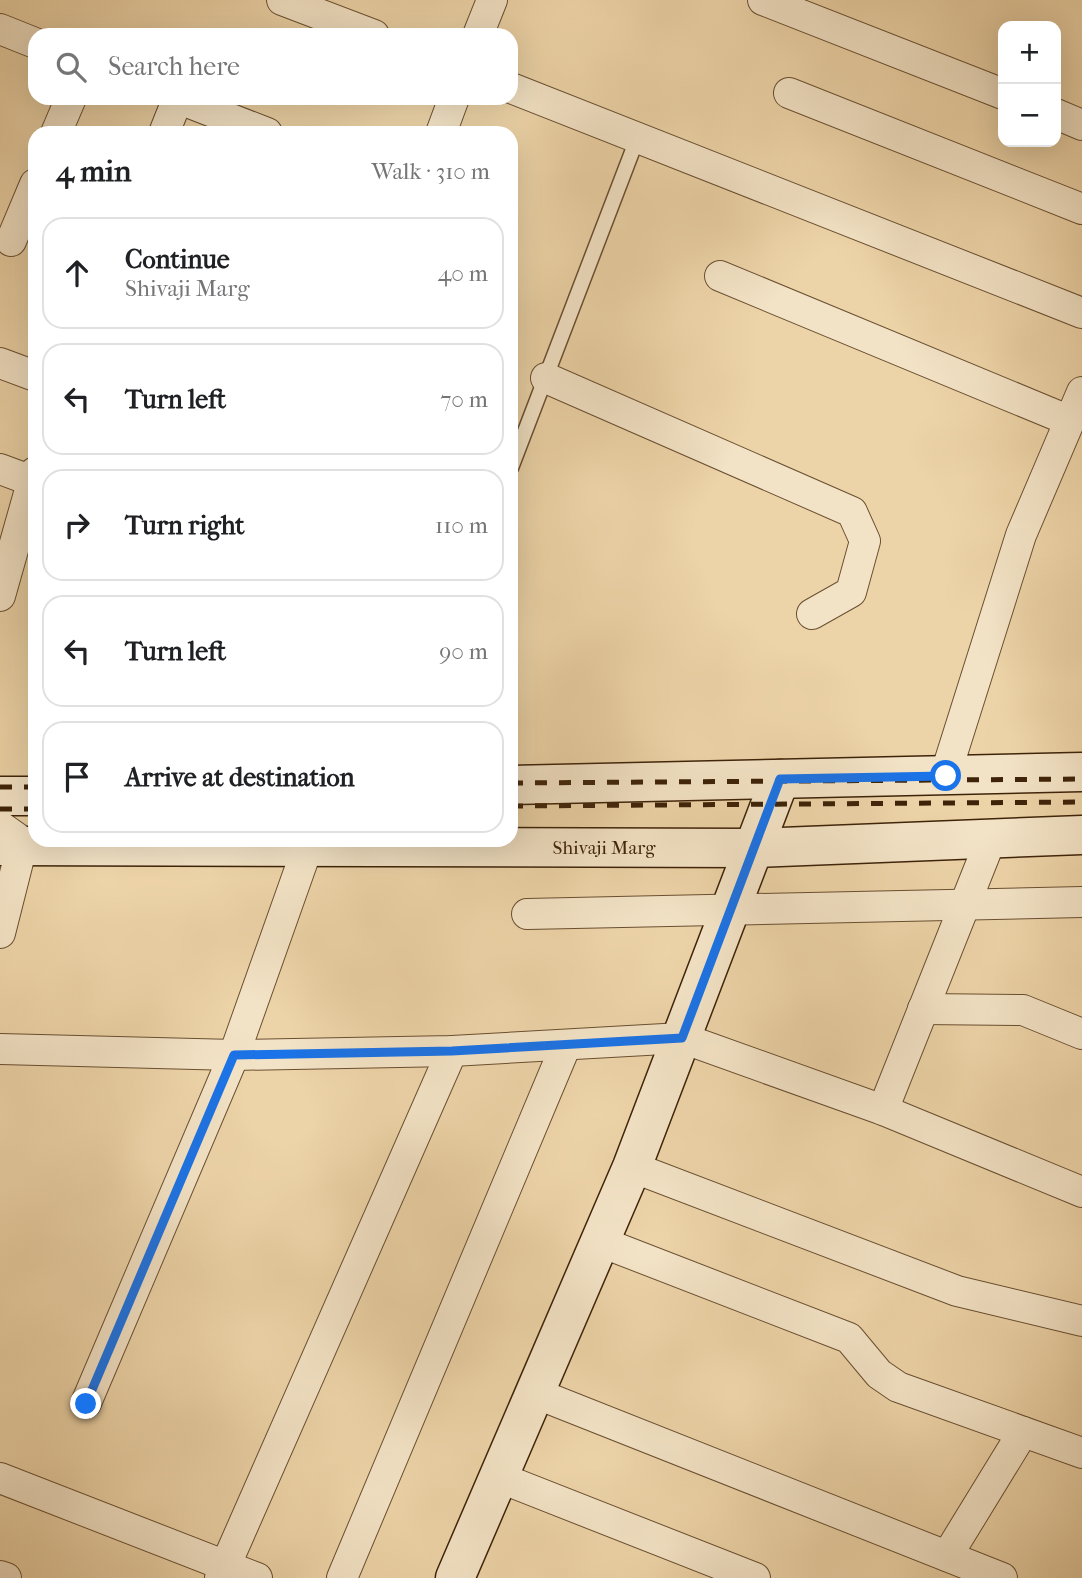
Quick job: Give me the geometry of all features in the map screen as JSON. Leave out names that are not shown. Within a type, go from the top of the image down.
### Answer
[{"type":"main road","points":[[518,785],[1082,772]]},
{"type":"main road","points":[[454,1578],[632,1167],[780,779]]},
{"type":"main road","points":[[0,796],[28,796]]},
{"type":"main road","name":"Shivaji Marg","points":[[240,847],[753,848],[1082,835]]},
{"type":"main road","name":"Shivaji Marg","points":[[7,840],[28,841]]},
{"type":"street","points":[[282,0],[356,28]]},
{"type":"street","points":[[481,28],[492,0]]},
{"type":"street","points":[[763,0],[998,92]]},
{"type":"street","points":[[0,29],[28,40]]},
{"type":"street","points":[[518,91],[1082,313]]},
{"type":"street","points":[[789,93],[1082,209]]},
{"type":"street","points":[[59,126],[68,105]]},
{"type":"street","points":[[167,126],[175,105]]},
{"type":"street","points":[[196,105],[249,126]]},
{"type":"street","points":[[444,126],[451,105]]},
{"type":"street","points":[[1061,116],[1082,125]]},
{"type":"street","points":[[15,243],[28,205]]},
{"type":"street","points":[[720,276],[1070,421]]},
{"type":"street","points":[[0,363],[28,373]]},
{"type":"street","points":[[545,378],[852,512],[865,541],[851,592],[812,614]]},
{"type":"street","points":[[946,776],[1021,535],[1082,392]]},
{"type":"street","points":[[0,469],[28,476]]},
{"type":"street","points":[[0,596],[28,499]]},
{"type":"street","points":[[883,1110],[991,839]]},
{"type":"street","points":[[0,933],[7,840]]},
{"type":"street","points":[[86,1404],[234,1055],[307,849]]},
{"type":"street","points":[[527,914],[1082,902]]},
{"type":"street","points":[[923,1009],[1023,1010],[1082,1034]]},
{"type":"street","points":[[0,1049],[234,1055],[452,1051],[682,1038],[883,1110],[1082,1192]]},
{"type":"street","points":[[342,1578],[566,1045]]},
{"type":"street","points":[[223,1572],[452,1051]]},
{"type":"street","points":[[632,1167],[957,1291],[1082,1321]]},
{"type":"street","points":[[601,1242],[849,1338],[889,1382],[1082,1453]]},
{"type":"street","points":[[535,1393],[1002,1578]]},
{"type":"street","points":[[947,1556],[1023,1432]]},
{"type":"street","points":[[498,1477],[755,1578]]},
{"type":"street","points":[[0,1478],[223,1572],[257,1578]]},
{"type":"street","points":[[0,1576],[6,1578]]},
{"type":"lane","points":[[518,449],[637,139]]},
{"type":"railway","points":[[518,783],[1082,779]]},
{"type":"railway","points":[[0,787],[28,787]]},
{"type":"railway","points":[[518,806],[1082,802]]},
{"type":"railway","points":[[0,809],[28,809]]},
{"type":"route","points":[[86,1404],[234,1055],[452,1051],[682,1038],[780,779],[946,776]]}]
